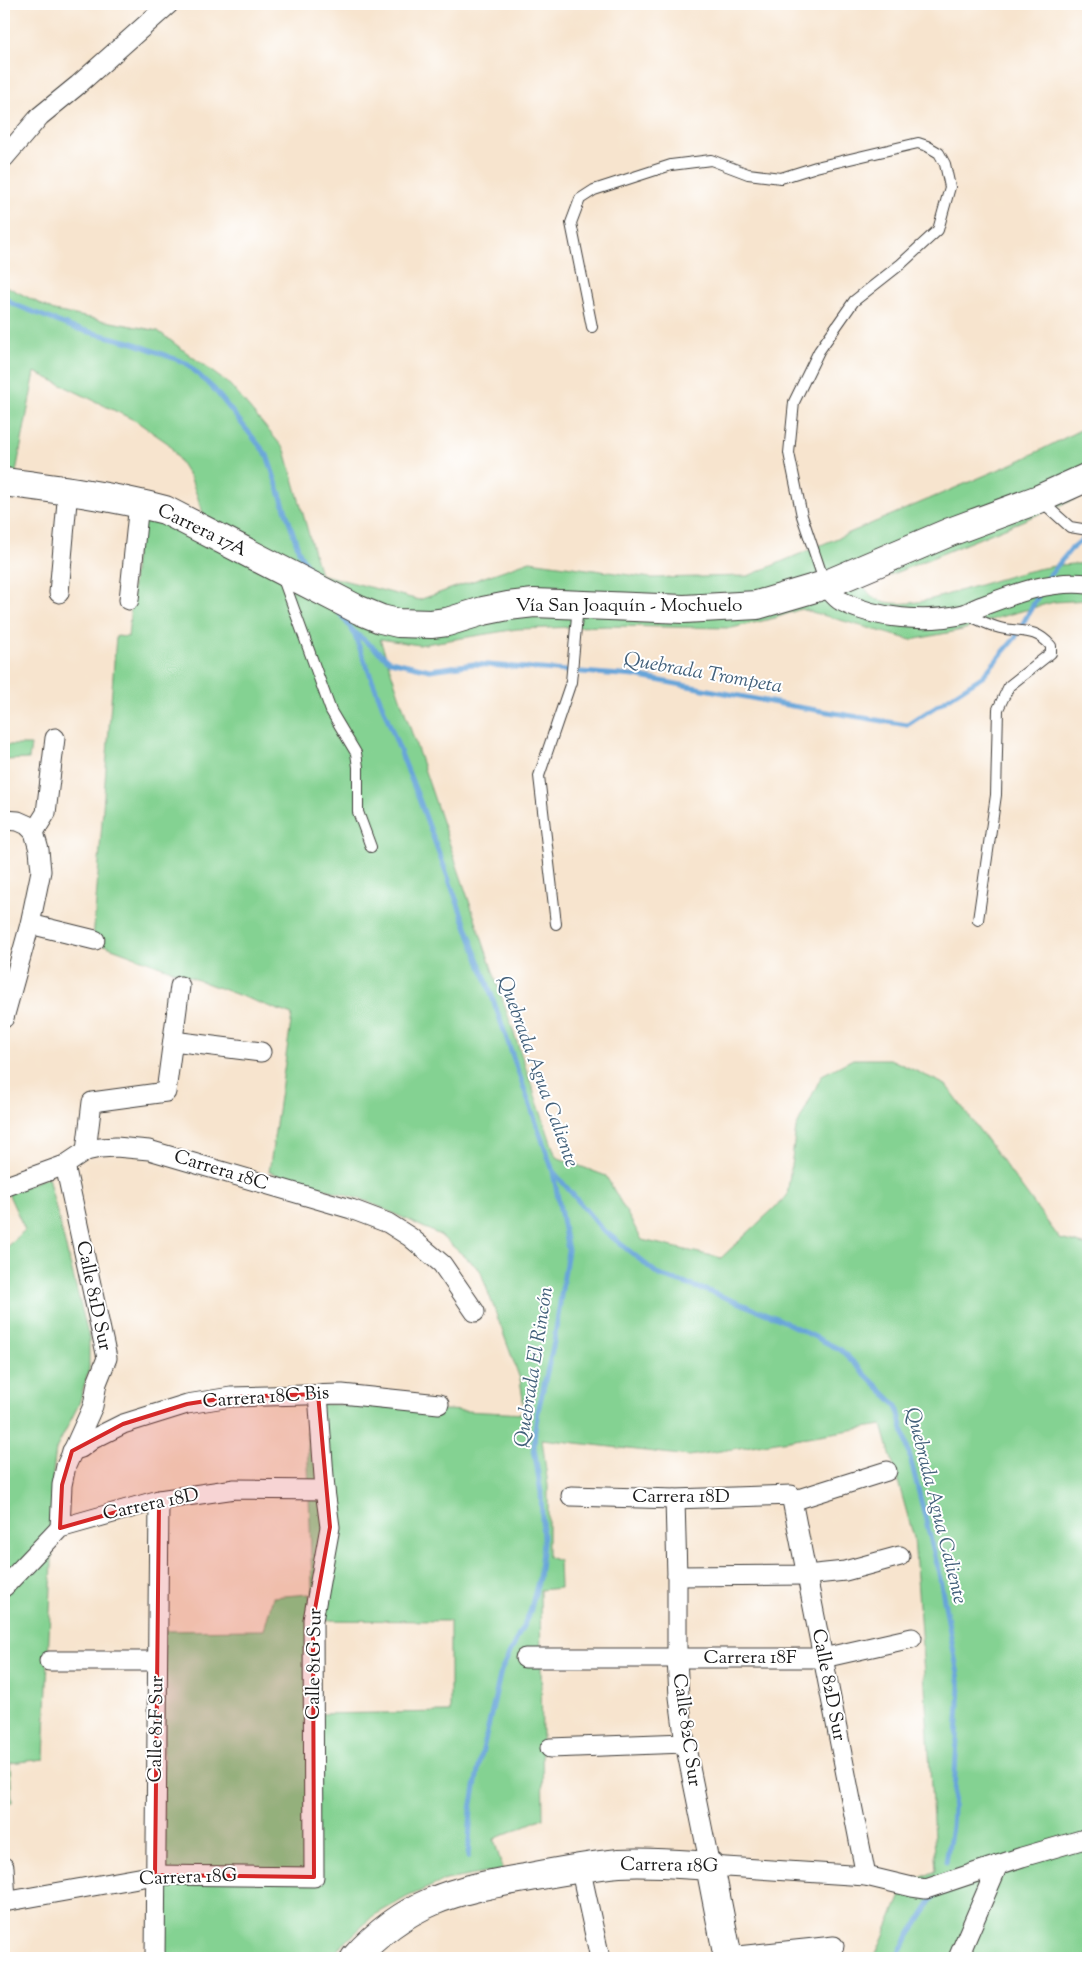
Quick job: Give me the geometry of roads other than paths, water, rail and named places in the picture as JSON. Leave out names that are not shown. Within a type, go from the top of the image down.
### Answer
[{"type":"street","points":[[4,158],[40,116],[78,85],[169,4]]},
{"type":"street","name":"Vía San Joaquín - Mochuelo","points":[[359,610],[381,619],[398,623],[431,624],[447,622],[508,606],[534,603],[684,609],[757,605],[825,585],[950,532],[1039,499],[1088,477]]},
{"type":"street","name":"Carrera 17A","points":[[4,482],[68,490],[165,510],[359,610]]},
{"type":"street","points":[[58,593],[68,490]]},
{"type":"street","points":[[129,600],[138,503]]},
{"type":"street","points":[[825,585],[840,601],[869,611],[898,618],[921,618],[965,614],[1041,586],[1071,582],[1088,584]]},
{"type":"street","points":[[34,832],[46,813],[55,738]]},
{"type":"street","points":[[4,820],[27,825],[34,832],[39,850],[41,871],[30,924],[4,1018]]},
{"type":"street","points":[[30,924],[94,940]]},
{"type":"street","points":[[86,1151],[92,1102],[166,1092],[180,986]]},
{"type":"street","points":[[173,1041],[261,1052]]},
{"type":"street","name":"Carrera 18C","points":[[4,1187],[65,1165],[86,1151],[116,1147],[149,1150],[351,1209],[388,1223],[431,1254],[458,1286],[475,1312]]},
{"type":"street","name":"Calle 81D Sur","points":[[60,1528],[62,1485],[66,1466],[93,1406],[97,1383],[107,1358],[65,1165]]},
{"type":"street","name":"Calle 81G Sur","points":[[314,1877],[313,1620],[330,1527],[325,1490],[318,1394]]},
{"type":"street","name":"Carrera 18C Bis","points":[[72,1451],[123,1424],[187,1404],[231,1397],[342,1394],[438,1404]]},
{"type":"street","name":"Carrera 18D","points":[[571,1496],[675,1499],[791,1498],[887,1471]]},
{"type":"street","name":"Carrera 18D","points":[[60,1528],[159,1500],[235,1489],[325,1490]]},
{"type":"street","name":"Calle 82D Sur","points":[[791,1498],[866,1876]]},
{"type":"street","name":"Calle 82C Sur","points":[[675,1499],[677,1658],[685,1743],[728,1958]]},
{"type":"street","name":"Calle 81F Sur","points":[[154,1958],[159,1500]]},
{"type":"street","points":[[4,1587],[60,1528]]},
{"type":"street","points":[[677,1576],[806,1575],[845,1572],[900,1556]]},
{"type":"street","name":"Carrera 18F","points":[[525,1658],[823,1658],[912,1638]]},
{"type":"street","points":[[49,1661],[157,1662]]},
{"type":"street","points":[[550,1748],[685,1743]]},
{"type":"street","name":"Carrera 18G","points":[[355,1958],[376,1936],[411,1912],[439,1898],[474,1887],[580,1868],[629,1863],[710,1866],[866,1876],[926,1889],[1088,1838]]},
{"type":"street","points":[[958,1958],[998,1865]]},
{"type":"street","points":[[4,1867],[5,1901]]},
{"type":"street","points":[[580,1868],[600,1958]]},
{"type":"street","name":"Carrera 18G","points":[[5,1901],[155,1875],[314,1877]]},
{"type":"street","points":[[728,1958],[834,1946]]},
{"type":"lane","points":[[592,327],[571,223],[580,199],[594,190],[670,165],[711,160],[748,174],[781,178],[816,167],[918,143],[938,153],[946,164],[950,187],[938,230],[901,264],[854,301],[819,351],[794,402],[789,453],[802,516],[825,585]]},
{"type":"lane","points":[[1039,499],[1070,527],[1088,530]]},
{"type":"lane","points":[[280,569],[331,711],[356,753],[358,767],[358,812],[371,847]]},
{"type":"lane","points":[[556,924],[539,776],[571,682],[576,648],[578,604]]},
{"type":"lane","points":[[965,614],[1000,628],[1022,630],[1044,638],[1051,646],[1051,653],[1009,686],[998,709],[996,796],[978,920]]},
{"type":"waterway","name":"Quebrada Trompeta","points":[[4,297],[13,304],[74,328],[133,343],[186,363],[214,389],[267,455],[300,554],[311,573]]},
{"type":"waterway","name":"Quebrada Trompeta","points":[[1048,577],[1071,549],[1088,535]]},
{"type":"waterway","name":"Quebrada Trompeta","points":[[339,612],[353,631],[390,661],[430,670],[474,664],[635,676],[792,706],[907,725],[983,676],[1015,638],[1038,596]]},
{"type":"waterway","name":"Quebrada Agua Caliente","points":[[353,631],[419,799],[488,985],[553,1171],[601,1228],[659,1275],[711,1292],[777,1318],[841,1350],[897,1406],[938,1568],[960,1685],[952,1827],[946,1862]]},
{"type":"waterway","name":"Quebrada El Rincón","points":[[468,1857],[471,1809],[501,1671],[530,1612],[539,1578],[543,1542],[541,1493],[534,1448],[535,1429],[554,1342],[568,1250],[553,1172]]},
{"type":"waterway","name":"Quebrada Agua Caliente","points":[[895,1958],[935,1895]]}]
